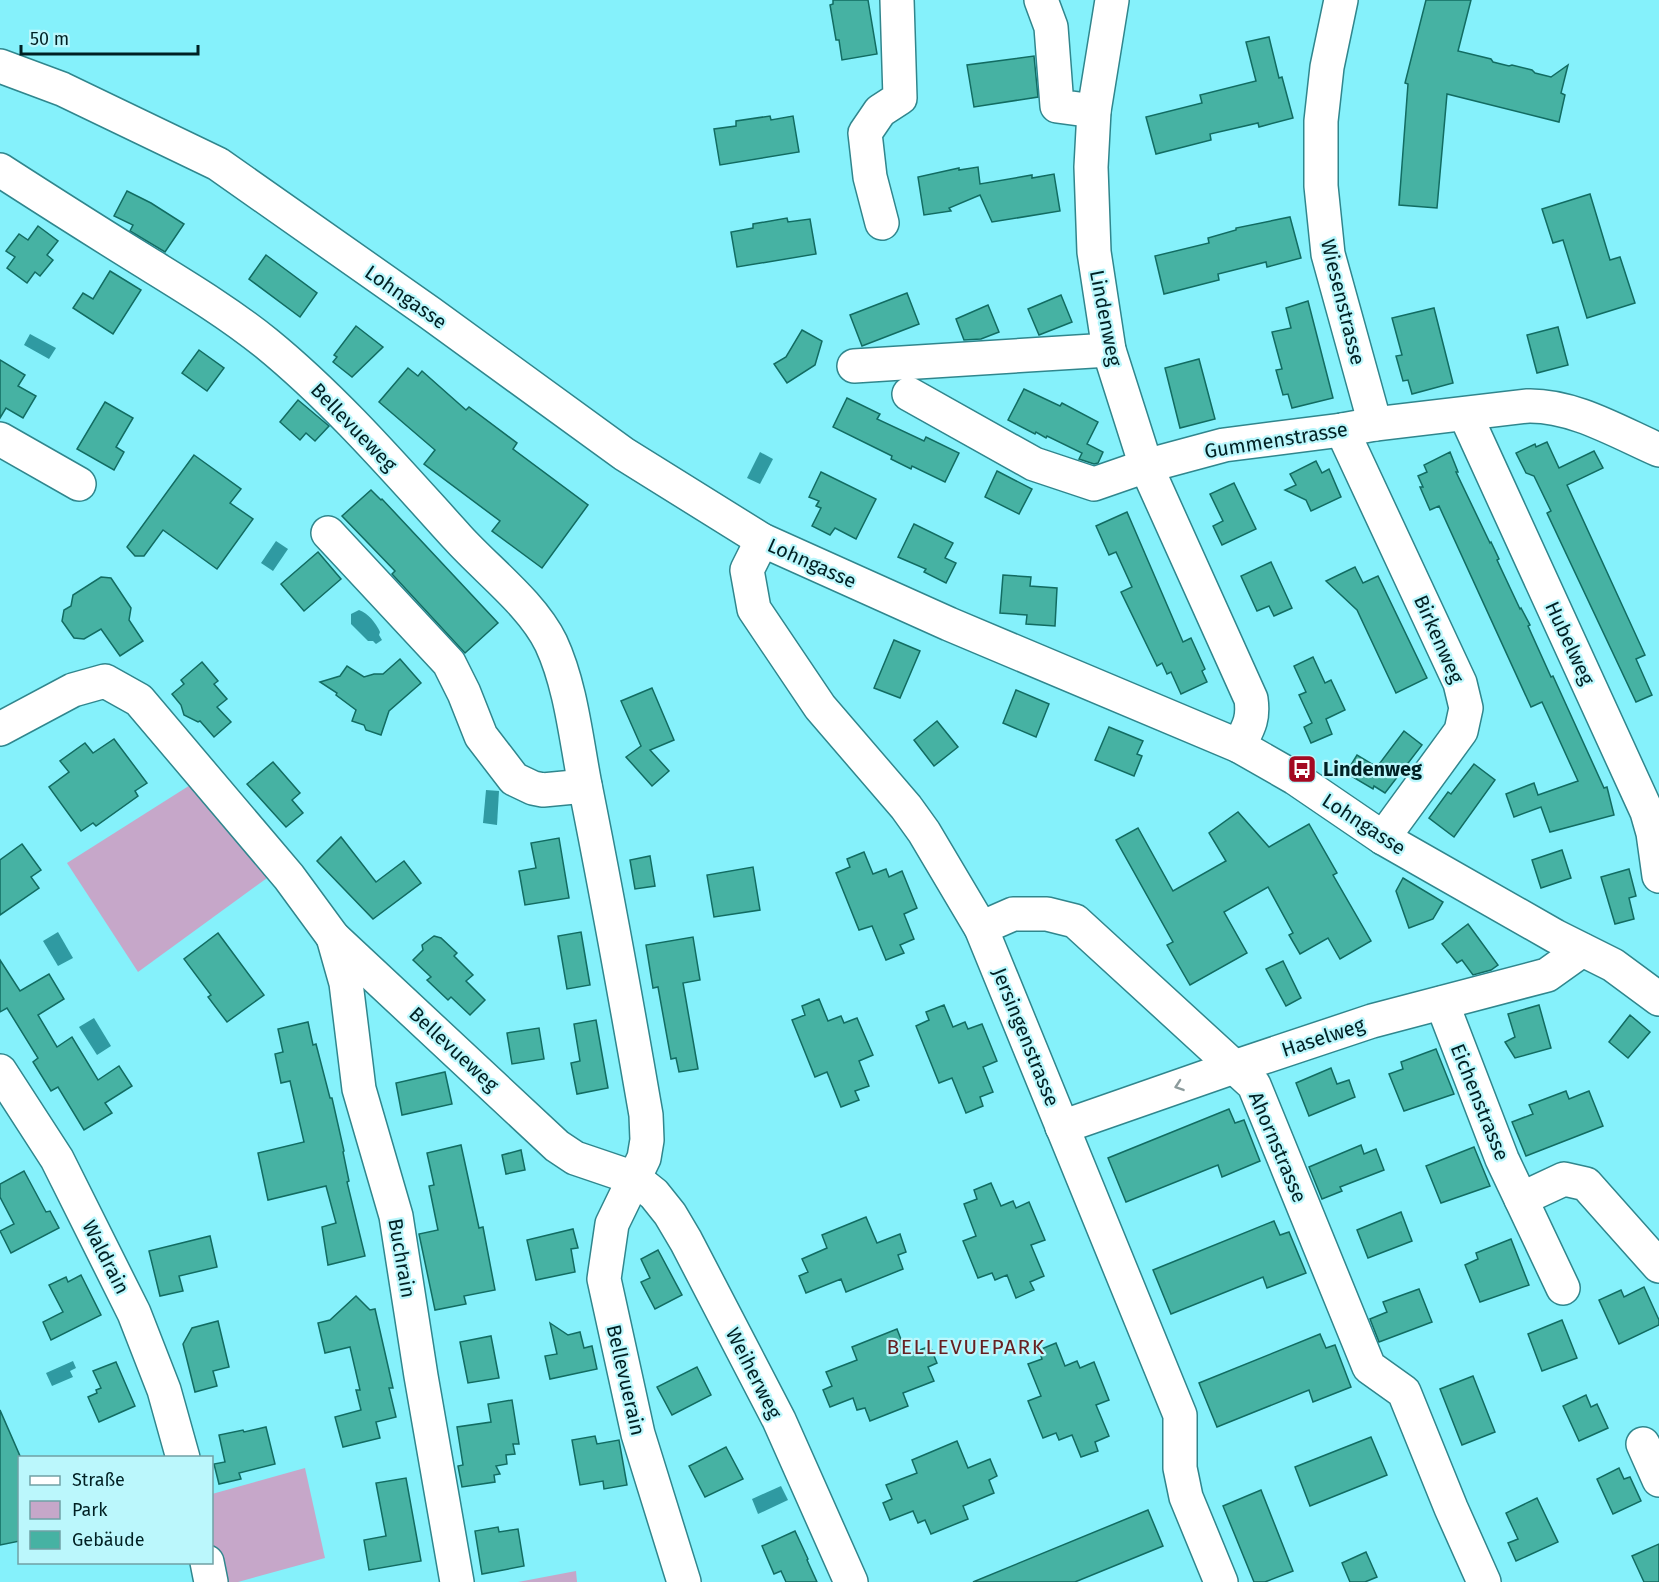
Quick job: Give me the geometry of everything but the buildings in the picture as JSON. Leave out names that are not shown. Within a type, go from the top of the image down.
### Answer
[{"type":"street","points":[[882,223],[870,177],[864,134],[880,111],[900,98],[897,0]]},
{"type":"street","points":[[1041,0],[1051,27],[1058,106],[1094,111]]},
{"type":"street","name":"Lindenweg","points":[[1112,0],[1094,111],[1091,167],[1094,252],[1109,350],[1146,466],[1251,699],[1252,721],[1239,746]]},
{"type":"street","name":"Wiesenstrasse","points":[[1341,0],[1328,67],[1321,121],[1321,186],[1328,254],[1375,424]]},
{"type":"street","name":"Lohngasse","points":[[0,66],[62,89],[218,164],[430,313],[624,454],[762,540],[949,624],[1239,746],[1295,778],[1383,838],[1656,990]]},
{"type":"street","name":"Bellevueweg","points":[[0,170],[231,317],[265,342],[352,422],[540,625],[551,644],[560,669],[602,869],[646,1115],[647,1140],[644,1158],[634,1178],[575,1158],[557,1146],[333,937],[289,877],[139,700],[105,681],[72,690],[0,729]]},
{"type":"street","points":[[854,366],[1109,350]]},
{"type":"street","name":"Gummenstrasse","points":[[909,394],[1034,464],[1094,484],[1146,466],[1224,445],[1375,424],[1543,406],[1570,412],[1659,450]]},
{"type":"street","name":"Hubelweg","points":[[1465,414],[1647,812],[1653,833],[1659,876]]},
{"type":"street","name":"Birkenweg","points":[[1342,430],[1460,683],[1466,708],[1461,731],[1383,838]]},
{"type":"street","points":[[0,439],[79,484]]},
{"type":"street","points":[[328,533],[449,663],[481,736],[514,779],[532,788],[543,790],[585,786]]},
{"type":"street","name":"Jersingenstrasse","points":[[762,540],[747,570],[754,609],[820,706],[906,807],[924,832],[981,928],[1180,1415],[1180,1468],[1186,1497],[1221,1582]]},
{"type":"street","name":"Ahornstrasse","points":[[981,928],[1013,914],[1047,914],[1075,921],[1254,1085],[1369,1367],[1404,1392],[1484,1582]]},
{"type":"street","name":"Buchrain","points":[[333,937],[346,983],[359,1089],[396,1216],[457,1582]]},
{"type":"street","name":"Haselweg","points":[[1062,1127],[1372,1022],[1547,975],[1582,950]]},
{"type":"street","name":"Eichenstrasse","points":[[1442,1003],[1502,1159],[1563,1288]]},
{"type":"street","name":"Waldrain","points":[[0,1071],[57,1159],[134,1313],[164,1390],[182,1456]]},
{"type":"street","name":"Bellevuerain","points":[[634,1178],[612,1224],[604,1280],[638,1434],[684,1582]]},
{"type":"street","name":"Weiherweg","points":[[634,1178],[654,1194],[670,1214],[686,1241],[779,1420],[851,1582]]},
{"type":"street","points":[[1521,1199],[1564,1179],[1586,1184],[1659,1266]]},
{"type":"street","points":[[1643,1444],[1659,1480]]},
{"type":"street","points":[[207,1564],[211,1582]]},
{"type":"green space","points":[[195,782],[274,873],[138,972],[67,863]]},
{"type":"green space","points":[[305,1468],[325,1558],[238,1582],[219,1582],[213,1548],[213,1494]]},
{"type":"green space","points":[[576,1571],[577,1582],[518,1582]]},
{"type":"water","points":[[30,334],[56,348],[49,359],[24,345]]},
{"type":"water","points":[[760,452],[773,459],[760,484],[747,478]]},
{"type":"water","points":[[276,541],[288,549],[273,571],[261,563]]},
{"type":"water","points":[[359,610],[369,616],[380,632],[382,640],[376,644],[368,641],[351,624],[351,614]]},
{"type":"water","points":[[486,790],[499,791],[497,825],[483,823]]},
{"type":"water","points":[[58,932],[73,958],[58,966],[43,941]]},
{"type":"water","points":[[94,1018],[111,1046],[97,1055],[79,1027]]},
{"type":"water","points":[[73,1361],[76,1368],[70,1371],[73,1377],[52,1386],[46,1373]]},
{"type":"water","points":[[781,1486],[788,1500],[758,1514],[752,1499]]},
{"type":"place","name":"Lindenweg","points":[[1302,769]]},
{"type":"district","name":"BELLEVUEPARK","points":[[966,1347]]}]
